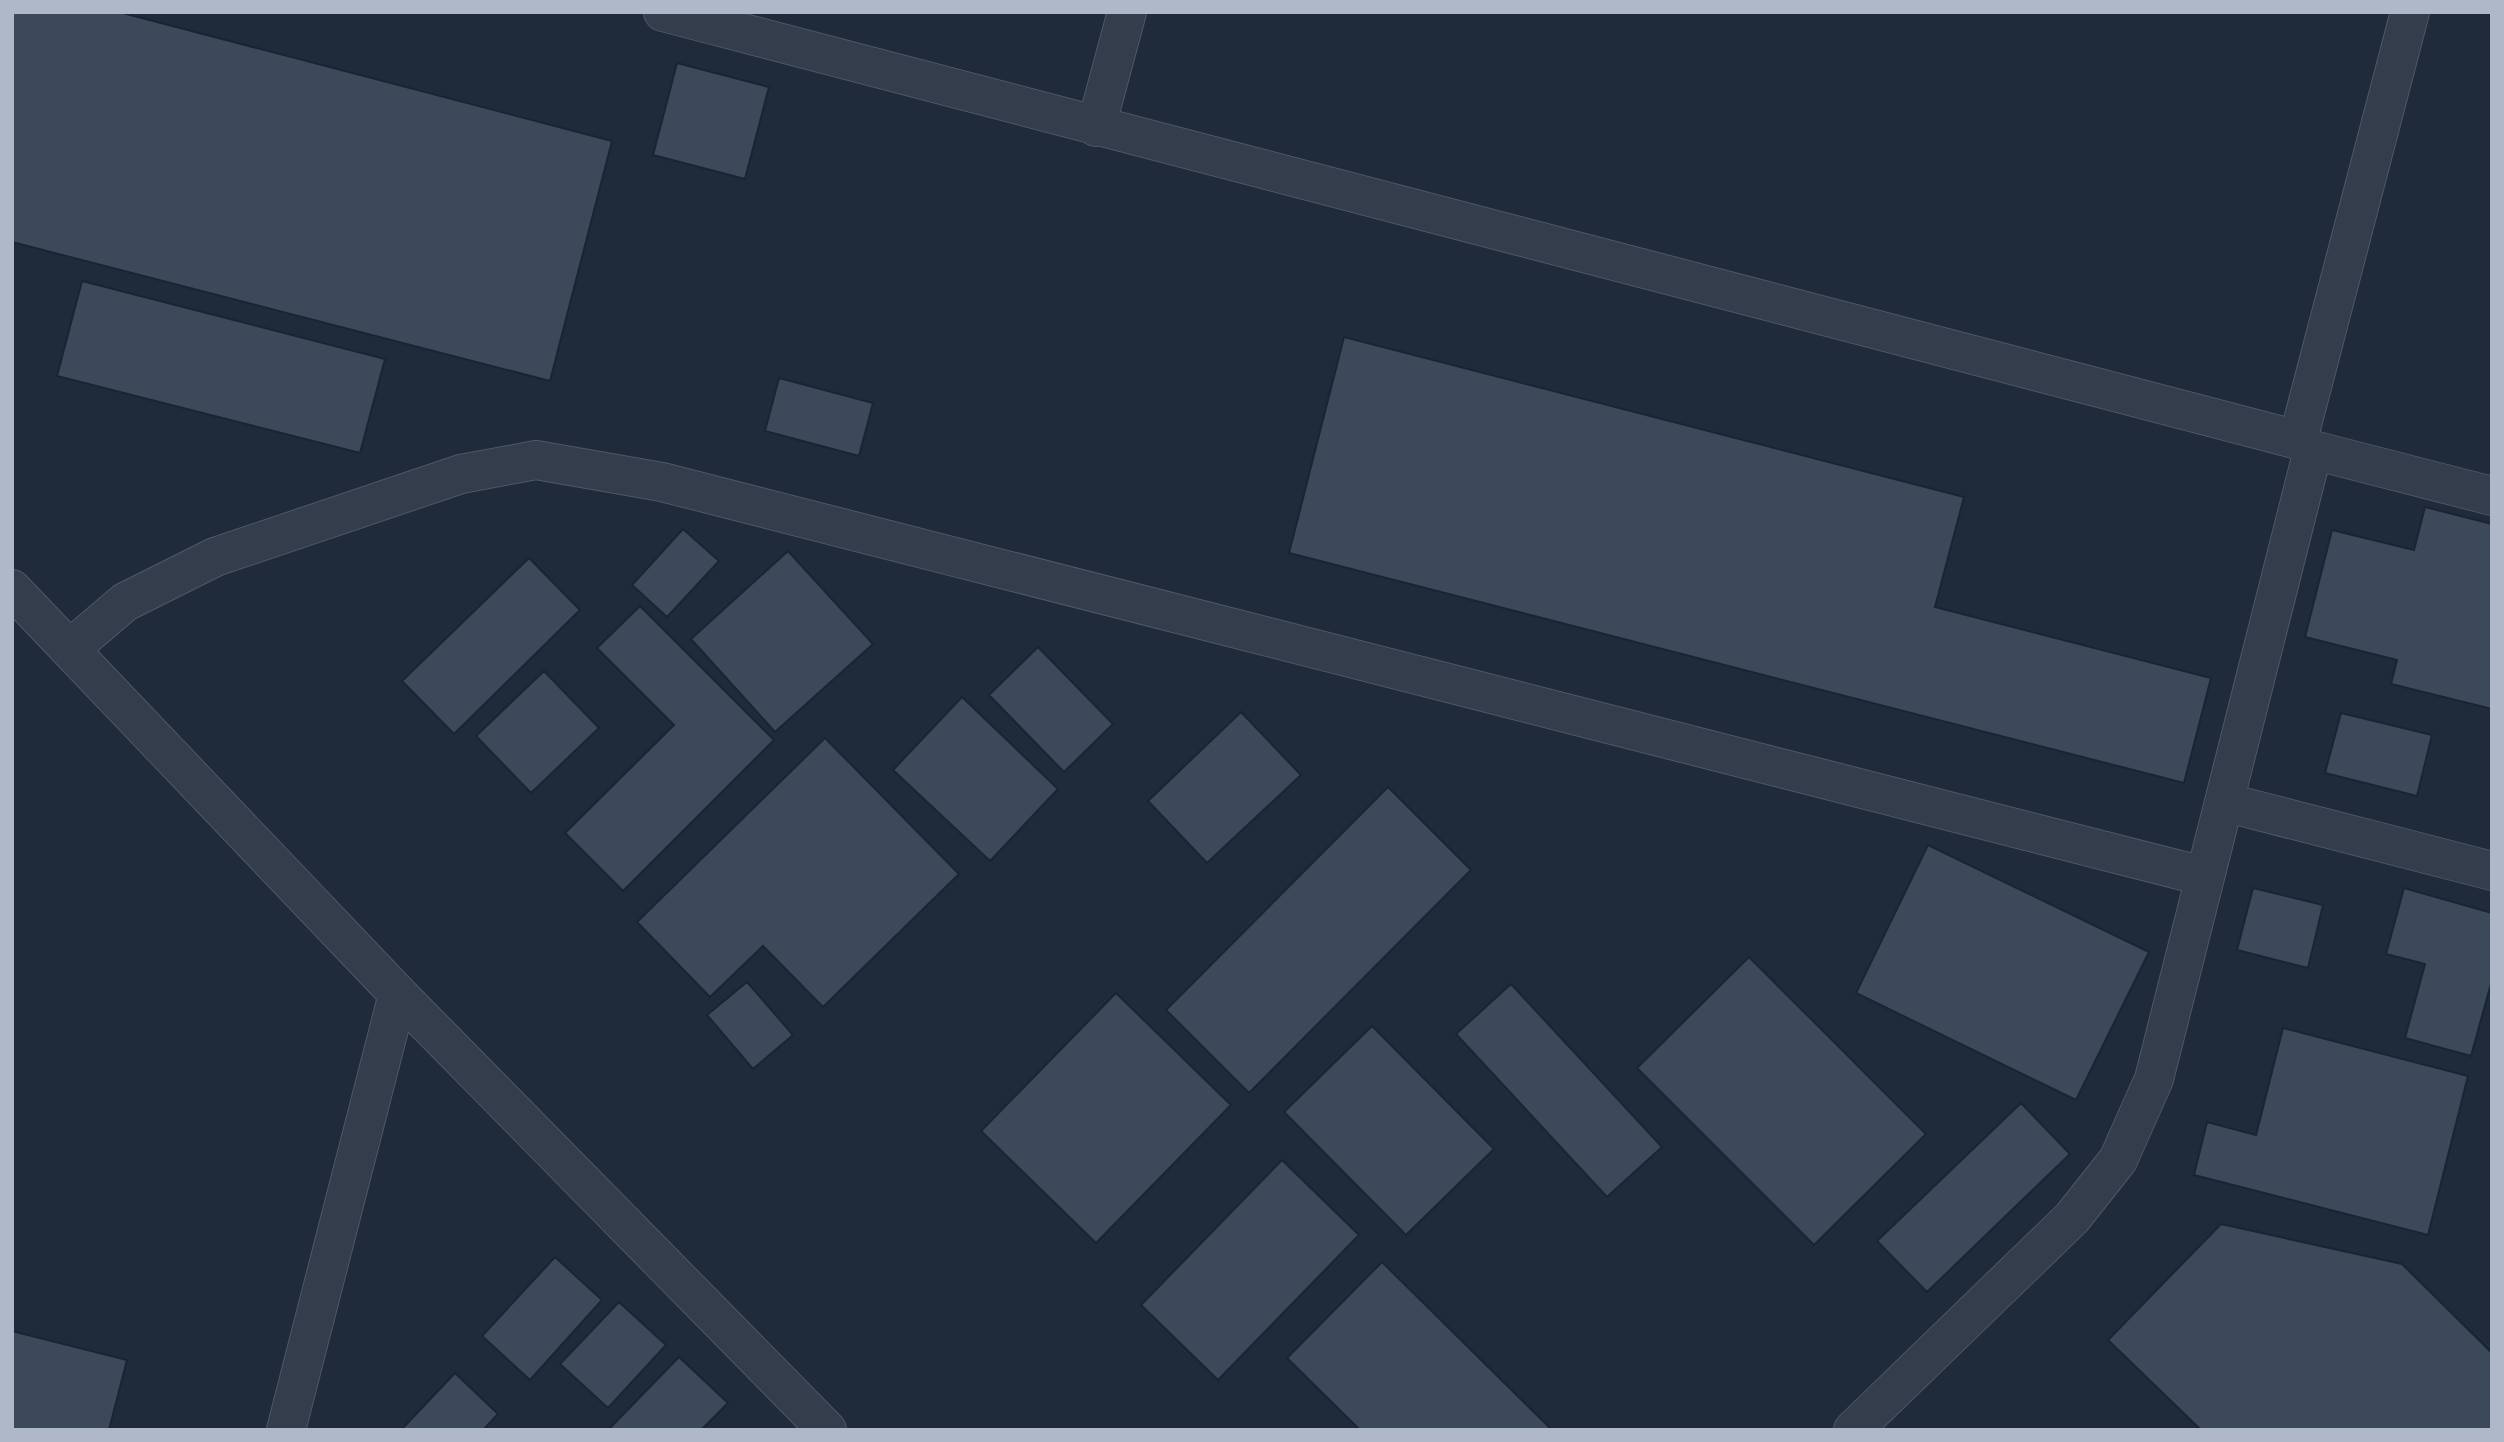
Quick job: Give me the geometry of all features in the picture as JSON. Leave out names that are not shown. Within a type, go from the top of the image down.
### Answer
[{"type":"street","points":[[663,12],[2492,496]]},
{"type":"street","points":[[1096,127],[1127,12]]},
{"type":"street","points":[[1853,1430],[2072,1218],[2118,1160],[2154,1079],[2203,876],[2224,802],[2305,445],[2410,12]]},
{"type":"street","points":[[71,648],[125,602],[215,557],[461,474],[536,460],[662,482],[2203,876]]},
{"type":"street","points":[[12,589],[398,994],[827,1430]]},
{"type":"street","points":[[2224,802],[2492,870]]},
{"type":"street","points":[[286,1430],[398,994]]},
{"type":"building","points":[[12,12],[119,12],[612,141],[550,381],[12,242]]},
{"type":"building","points":[[677,63],[769,87],[745,179],[653,155]]},
{"type":"building","points":[[82,281],[385,359],[360,453],[57,376]]},
{"type":"building","points":[[1344,337],[1964,497],[1935,607],[2211,678],[2184,783],[1289,553]]},
{"type":"building","points":[[779,378],[873,403],[859,456],[765,431]]},
{"type":"building","points":[[2425,507],[2492,524],[2492,709],[2391,684],[2397,660],[2305,637],[2332,530],[2414,550]]},
{"type":"building","points":[[683,529],[719,561],[667,617],[632,585]]},
{"type":"building","points":[[788,551],[873,644],[775,732],[691,639]]},
{"type":"building","points":[[529,558],[580,610],[454,734],[402,681]]},
{"type":"building","points":[[640,606],[774,740],[623,891],[565,833],[674,725],[597,648]]},
{"type":"building","points":[[1038,647],[1113,724],[1064,772],[989,695]]},
{"type":"building","points":[[544,671],[599,728],[531,793],[476,736]]},
{"type":"building","points":[[962,697],[1058,789],[990,861],[893,770]]},
{"type":"building","points":[[1241,712],[1301,775],[1207,863],[1148,801]]},
{"type":"building","points":[[2341,713],[2432,735],[2417,796],[2325,773]]},
{"type":"building","points":[[825,738],[959,874],[823,1007],[763,946],[710,997],[637,922]]},
{"type":"building","points":[[1388,787],[1471,870],[1249,1093],[1166,1010]]},
{"type":"building","points":[[1928,845],[2149,952],[2076,1100],[1856,993]]},
{"type":"building","points":[[2253,888],[2323,905],[2308,968],[2237,950]]},
{"type":"building","points":[[2404,888],[2492,913],[2492,980],[2471,1056],[2405,1038],[2425,964],[2386,954]]},
{"type":"building","points":[[1749,957],[1926,1134],[1814,1245],[1637,1068]]},
{"type":"building","points":[[747,982],[793,1035],[753,1069],[707,1015]]},
{"type":"building","points":[[1511,984],[1662,1147],[1607,1197],[1456,1034]]},
{"type":"building","points":[[1116,993],[1231,1105],[1096,1243],[981,1131]]},
{"type":"building","points":[[1372,1026],[1494,1149],[1406,1235],[1284,1112]]},
{"type":"building","points":[[2283,1028],[2468,1076],[2428,1235],[2194,1175],[2207,1122],[2256,1135]]},
{"type":"building","points":[[2021,1103],[2070,1154],[1927,1292],[1877,1241]]},
{"type":"building","points":[[1282,1160],[1359,1235],[1218,1380],[1141,1305]]},
{"type":"building","points":[[2221,1224],[2402,1264],[2492,1353],[2492,1430],[2201,1430],[2108,1340]]},
{"type":"building","points":[[555,1257],[602,1300],[530,1380],[482,1336]]},
{"type":"building","points":[[1382,1262],[1552,1430],[1360,1430],[1287,1358]]},
{"type":"building","points":[[619,1302],[666,1345],[608,1408],[560,1364]]},
{"type":"building","points":[[12,1331],[127,1360],[109,1430],[12,1430]]},
{"type":"building","points":[[679,1357],[728,1403],[701,1430],[608,1430]]},
{"type":"building","points":[[455,1373],[498,1414],[483,1430],[401,1430]]}]
